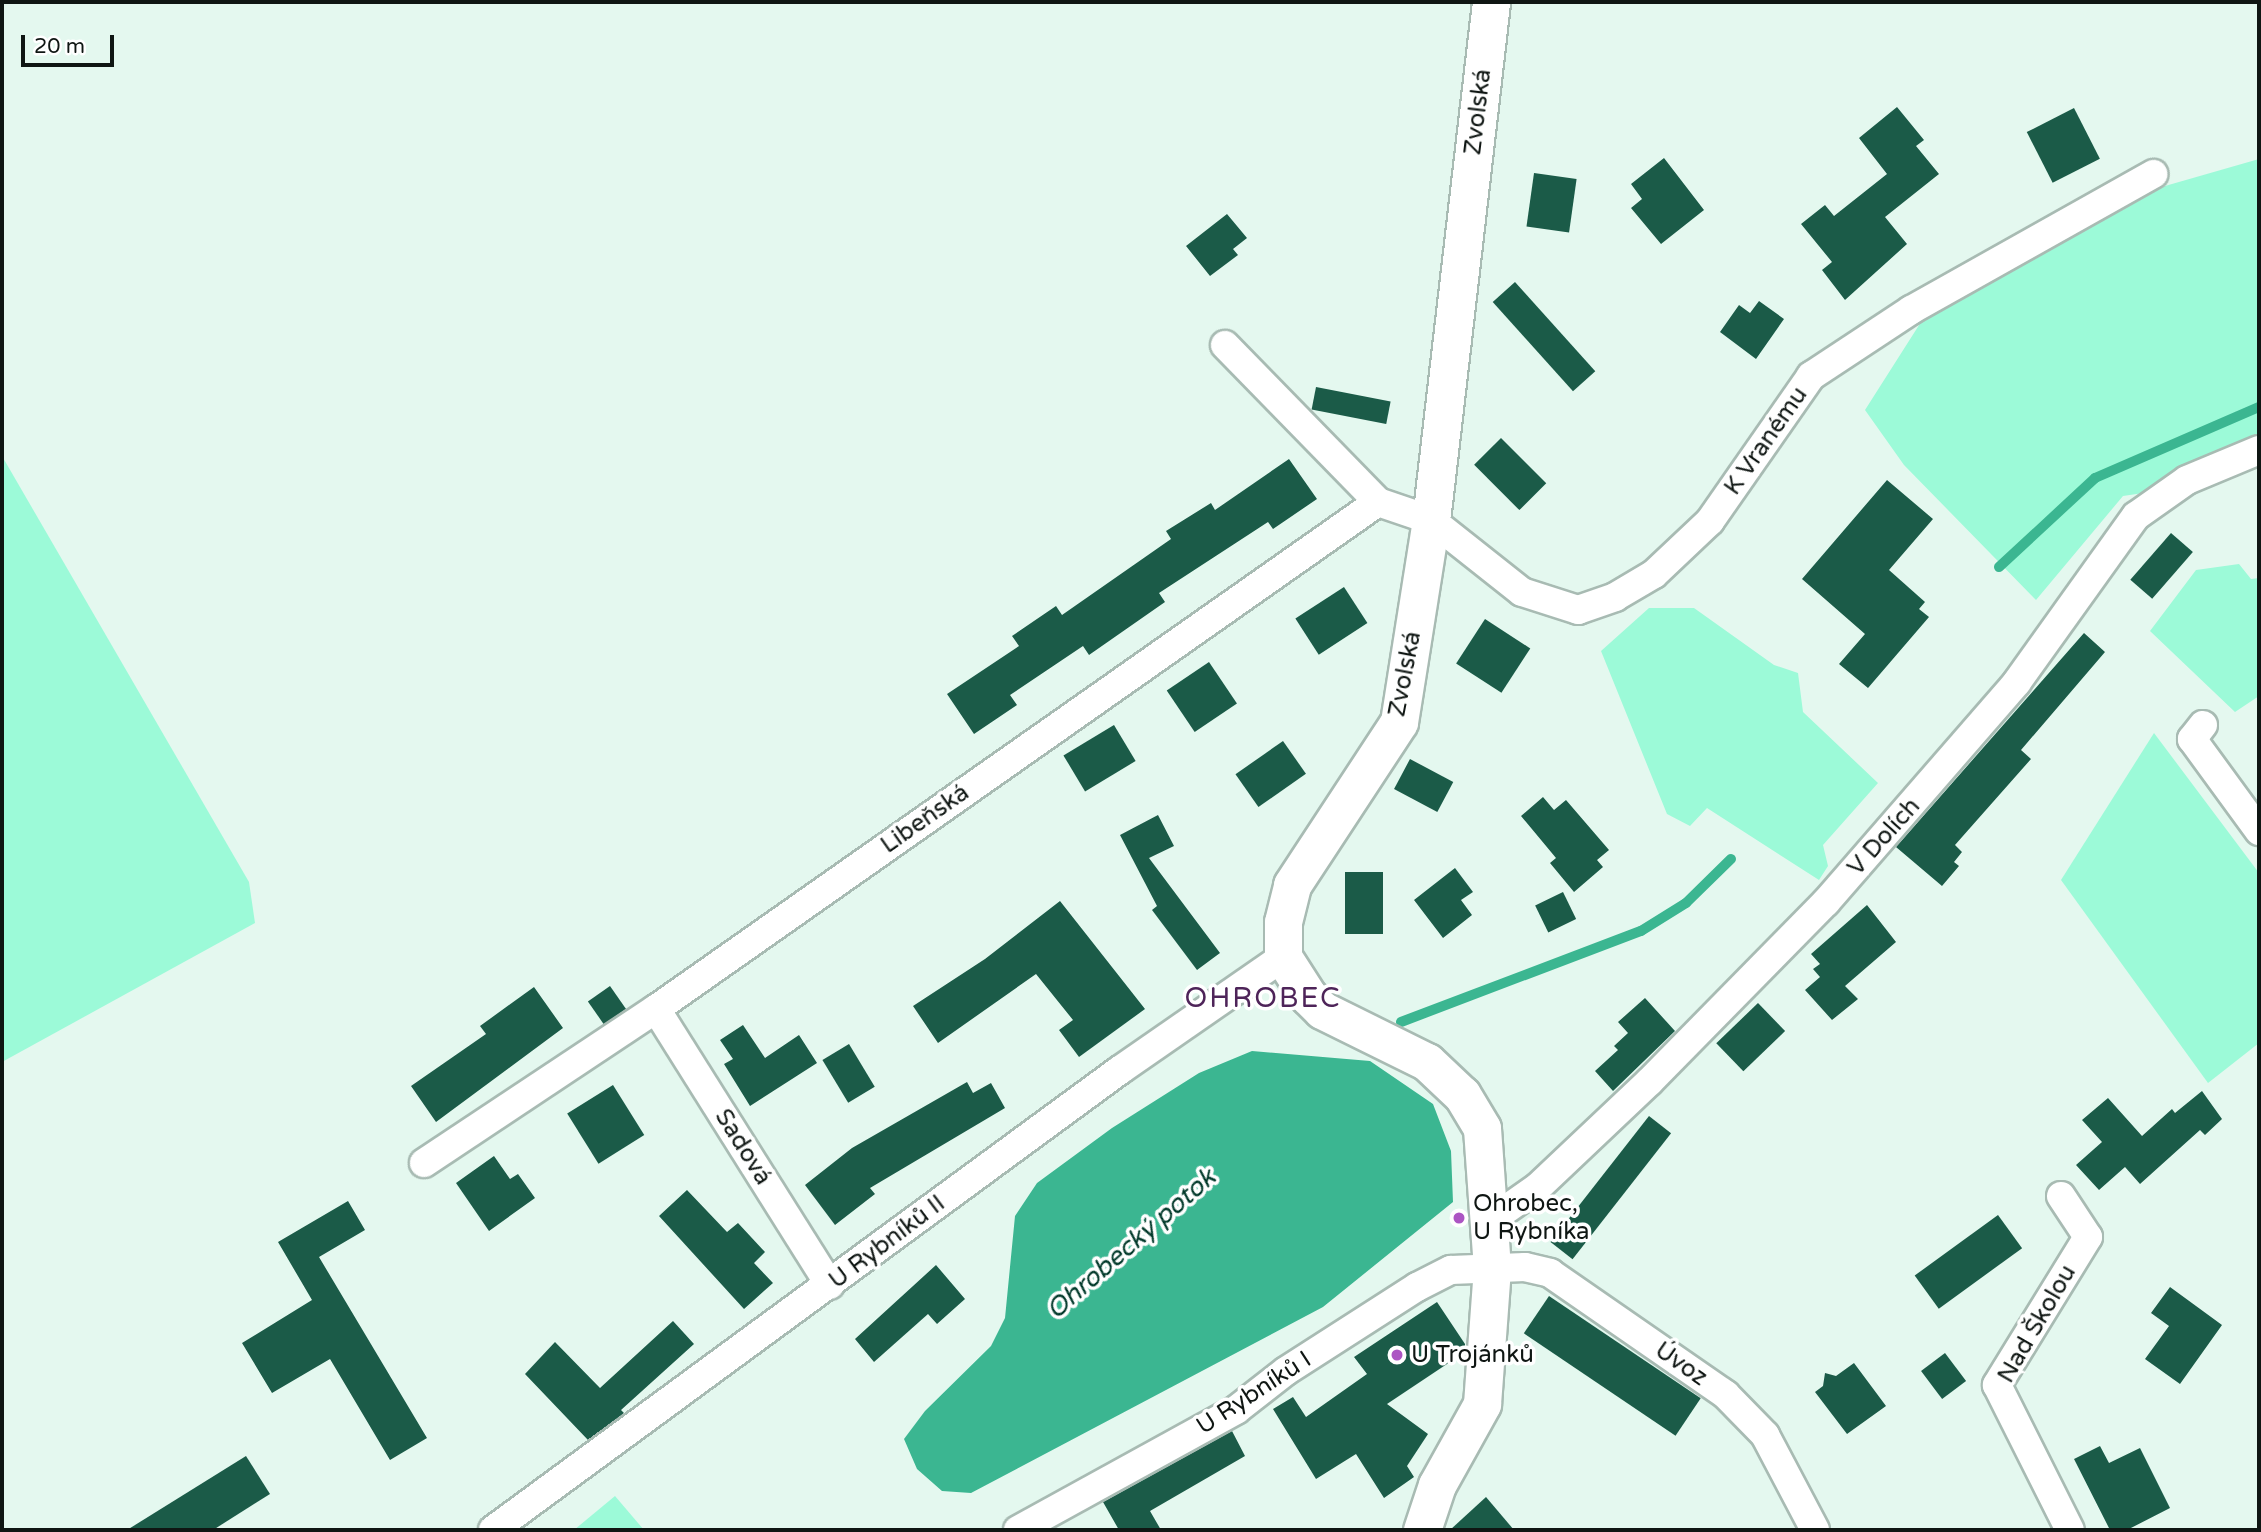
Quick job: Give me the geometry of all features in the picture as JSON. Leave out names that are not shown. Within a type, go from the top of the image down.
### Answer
[{"type":"street","name":"Zvolská","points":[[1283,957],[1283,922],[1292,885],[1399,722],[1431,520],[1491,2]]},
{"type":"street","name":"K Vranému","points":[[1431,520],[1522,592],[1578,610],[1615,597],[1654,574],[1710,521],[1811,376],[1911,310],[2153,174]]},
{"type":"street","points":[[1225,345],[1378,502],[1431,520]]},
{"type":"street","name":"V Dolích","points":[[1491,1220],[1538,1187],[1650,1082],[1826,902],[2017,682],[2136,516],[2188,480],[2259,450]]},
{"type":"street","name":"Libeňská","points":[[424,1163],[656,1009],[1378,502]]},
{"type":"street","points":[[2203,725],[2192,739],[2259,831]]},
{"type":"street","points":[[1283,957],[1322,1010],[1427,1062],[1462,1095],[1482,1128],[1491,1220],[1492,1268],[1482,1404],[1437,1485],[1422,1530]]},
{"type":"street","name":"U Rybníků II","points":[[493,1530],[1120,1070],[1283,957]]},
{"type":"street","name":"Sadová","points":[[656,1009],[830,1284]]},
{"type":"street","name":"Nad Školou","points":[[2061,1196],[2088,1237],[1997,1385],[2070,1530]]},
{"type":"street","name":"Úvoz","points":[[1492,1268],[1525,1267],[1550,1273],[1726,1395],[1765,1435],[1815,1530]]},
{"type":"street","name":"U Rybníků I","points":[[1018,1530],[1236,1409],[1286,1371],[1417,1287],[1451,1270],[1492,1268]]},
{"type":"shaded area","points":[[2259,159],[2259,462],[2204,484],[2123,496],[2036,600],[1904,465],[1865,410],[1921,322],[2165,186]]},
{"type":"shaded area","points":[[2,456],[249,882],[255,923],[2,1062]]},
{"type":"shaded area","points":[[2239,564],[2251,579],[2259,578],[2259,696],[2235,712],[2150,631],[2196,570]]},
{"type":"shaded area","points":[[1649,608],[1694,608],[1774,665],[1798,673],[1803,712],[1878,783],[1823,845],[1828,866],[1819,880],[1707,808],[1690,826],[1667,814],[1601,651]]},
{"type":"shaded area","points":[[2154,733],[2259,873],[2259,1043],[2208,1083],[2061,880]]},
{"type":"shaded area","points":[[615,1496],[644,1530],[574,1530]]},
{"type":"water","points":[[1252,1051],[1370,1061],[1433,1104],[1451,1151],[1453,1202],[1323,1307],[971,1493],[942,1491],[917,1469],[904,1439],[925,1411],[991,1346],[1005,1318],[1015,1216],[1037,1183],[1112,1128],[1199,1073]]},
{"type":"building","points":[[1897,107],[1924,140],[1916,146],[1939,174],[1885,217],[1907,244],[1845,300],[1822,270],[1832,262],[1801,224],[1825,205],[1834,216],[1887,174],[1859,138]]},
{"type":"building","points":[[2074,108],[2100,159],[2053,183],[2027,132]]},
{"type":"building","points":[[1664,158],[1704,210],[1661,244],[1631,208],[1642,199],[1631,184]]},
{"type":"building","points":[[1534,173],[1577,179],[1569,232],[1526,226]]},
{"type":"building","points":[[1227,214],[1247,238],[1233,249],[1238,255],[1210,276],[1186,246]]},
{"type":"building","points":[[1515,282],[1595,371],[1573,391],[1493,302]]},
{"type":"building","points":[[1759,301],[1784,319],[1756,359],[1720,332],[1739,305],[1750,313]]},
{"type":"building","points":[[1316,387],[1391,402],[1386,424],[1312,410]]},
{"type":"building","points":[[1501,438],[1546,483],[1519,510],[1474,465]]},
{"type":"building","points":[[1289,459],[1317,499],[1273,529],[1268,522],[1159,593],[1165,602],[1089,655],[1083,646],[1010,695],[1017,705],[974,734],[947,694],[1019,646],[1012,636],[1056,606],[1062,615],[1171,539],[1166,531],[1211,503],[1215,510]]},
{"type":"building","points":[[1887,480],[1933,519],[1889,570],[1925,602],[1919,609],[1929,617],[1868,688],[1839,664],[1865,634],[1802,579]]},
{"type":"building","points":[[2171,533],[2193,552],[2152,599],[2130,580]]},
{"type":"building","points":[[1344,587],[1367,623],[1319,655],[1295,619]]},
{"type":"building","points":[[1485,619],[1530,648],[1501,693],[1456,663]]},
{"type":"building","points":[[2084,633],[2105,652],[2021,750],[2031,759],[1955,845],[1962,852],[1954,862],[1959,866],[1942,886],[1896,847]]},
{"type":"building","points":[[1209,662],[1237,703],[1195,732],[1167,691]]},
{"type":"building","points":[[1114,725],[1136,761],[1085,791],[1063,755]]},
{"type":"building","points":[[1283,741],[1306,774],[1258,807],[1235,774]]},
{"type":"building","points":[[1410,759],[1453,782],[1437,812],[1394,789]]},
{"type":"building","points":[[1543,797],[1554,810],[1566,800],[1609,850],[1597,860],[1603,867],[1574,892],[1550,863],[1556,858],[1521,816]]},
{"type":"building","points":[[1158,815],[1174,846],[1149,858],[1220,953],[1197,970],[1152,910],[1157,906],[1120,835]]},
{"type":"building","points":[[1455,868],[1473,892],[1461,900],[1472,915],[1443,938],[1414,900]]},
{"type":"building","points":[[1345,872],[1383,872],[1383,934],[1345,934]]},
{"type":"building","points":[[1563,892],[1576,919],[1548,933],[1535,906]]},
{"type":"building","points":[[1060,901],[1145,1009],[1079,1057],[1059,1030],[1073,1020],[1036,974],[938,1043],[913,1006],[985,959]]},
{"type":"building","points":[[1867,905],[1896,942],[1845,986],[1858,999],[1832,1020],[1805,990],[1820,977],[1813,969],[1820,964],[1811,954]]},
{"type":"building","points":[[610,986],[626,1009],[604,1024],[588,1001]]},
{"type":"building","points":[[534,987],[563,1028],[436,1122],[411,1086],[486,1034],[480,1026]]},
{"type":"building","points":[[1645,998],[1675,1031],[1613,1091],[1595,1071],[1618,1050],[1614,1046],[1628,1033],[1618,1022]]},
{"type":"building","points":[[1758,1003],[1785,1031],[1743,1071],[1716,1043]]},
{"type":"building","points":[[743,1025],[765,1058],[799,1035],[817,1063],[750,1106],[724,1064],[733,1059],[720,1040]]},
{"type":"building","points":[[849,1044],[875,1087],[848,1103],[822,1060]]},
{"type":"building","points":[[967,1082],[973,1093],[991,1083],[1005,1108],[870,1188],[875,1194],[835,1225],[805,1185],[852,1148]]},
{"type":"building","points":[[613,1085],[644,1135],[598,1164],[567,1114]]},
{"type":"building","points":[[2202,1091],[2222,1119],[2205,1135],[2200,1130],[2140,1184],[2125,1167],[2099,1190],[2076,1165],[2102,1142],[2082,1120],[2108,1098],[2142,1136],[2172,1109],[2175,1113]]},
{"type":"building","points":[[1649,1116],[1671,1133],[1573,1259],[1550,1242]]},
{"type":"building","points":[[494,1156],[510,1179],[518,1174],[535,1198],[489,1231],[456,1183]]},
{"type":"building","points":[[687,1190],[727,1232],[738,1223],[765,1252],[754,1263],[773,1283],[744,1309],[659,1216]]},
{"type":"building","points":[[348,1201],[365,1230],[319,1257],[427,1438],[390,1460],[330,1359],[272,1393],[242,1343],[312,1300],[278,1242]]},
{"type":"building","points":[[1998,1215],[2022,1248],[1939,1309],[1915,1276]]},
{"type":"building","points":[[936,1265],[965,1299],[937,1324],[928,1314],[874,1362],[855,1339]]},
{"type":"building","points":[[2170,1287],[2222,1325],[2180,1384],[2145,1359],[2169,1326],[2151,1313]]},
{"type":"building","points":[[1549,1296],[1701,1398],[1676,1436],[1524,1333]]},
{"type":"building","points":[[1437,1302],[1465,1344],[1465,1352],[1387,1404],[1428,1434],[1407,1466],[1414,1477],[1384,1498],[1356,1454],[1316,1479],[1273,1409],[1293,1397],[1306,1417],[1367,1374],[1354,1357]]},
{"type":"building","points":[[673,1321],[694,1344],[621,1410],[624,1413],[588,1440],[525,1374],[555,1342],[600,1388]]},
{"type":"building","points":[[1945,1353],[1966,1381],[1942,1399],[1921,1371]]},
{"type":"building","points":[[1854,1363],[1886,1406],[1847,1434],[1815,1392],[1823,1386],[1825,1373],[1836,1376]]},
{"type":"building","points":[[1232,1431],[1245,1456],[1150,1511],[1161,1530],[1119,1530],[1103,1502]]},
{"type":"building","points":[[2100,1446],[2109,1463],[2140,1448],[2170,1508],[2127,1530],[2110,1530],[2074,1459]]},
{"type":"building","points":[[246,1456],[270,1494],[213,1530],[127,1530]]},
{"type":"building","points":[[1486,1497],[1514,1530],[1450,1530]]},
{"type":"waterway","name":"Ohrobecký potok","points":[[1999,567],[2095,478],[2259,407]]},
{"type":"waterway","name":"Ohrobecký potok","points":[[1401,1022],[1641,931],[1686,903],[1731,859]]},
{"type":"place","name":"Ohrobec, U Rybníka","points":[[1459,1218]]},
{"type":"place","name":"U Trojánků","points":[[1397,1355]]},
{"type":"district","name":"OHROBEC","points":[[1263,998]]}]
